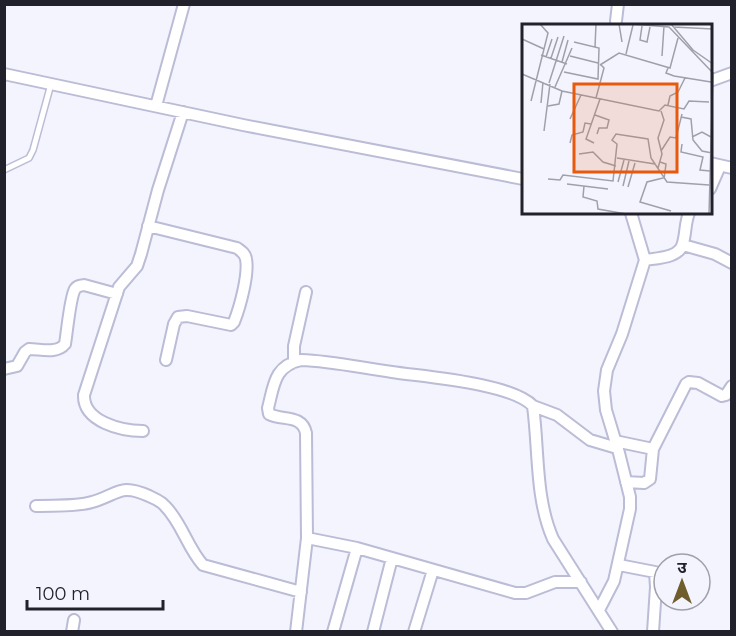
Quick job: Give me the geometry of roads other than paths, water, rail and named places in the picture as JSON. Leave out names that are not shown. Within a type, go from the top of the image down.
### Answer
[{"type":"street","points":[[156,106],[184,4]]},
{"type":"street","points":[[616,21],[618,4]]},
{"type":"street","points":[[712,81],[732,73]]},
{"type":"street","points":[[4,74],[323,141],[522,179]]},
{"type":"street","points":[[143,431],[128,431],[113,427],[89,412],[83,404],[84,395],[122,281],[137,266],[183,112]]},
{"type":"street","points":[[712,187],[721,166]]},
{"type":"street","points":[[599,610],[610,591],[619,565],[630,509],[626,482],[606,410],[604,381],[626,324],[645,260],[631,214]]},
{"type":"street","points":[[645,260],[680,251],[689,214]]},
{"type":"street","points":[[148,226],[237,248],[243,252],[246,259],[246,271],[234,322],[231,325],[187,316],[178,317],[174,324],[166,360]]},
{"type":"street","points":[[683,244],[715,254],[732,263]]},
{"type":"street","points":[[4,369],[17,366],[29,349],[57,350],[63,348],[75,290],[79,286],[84,285],[117,294]]},
{"type":"street","points":[[294,362],[294,346],[306,292]]},
{"type":"street","points":[[296,632],[307,538],[304,426],[300,421],[269,414],[268,408],[280,371],[294,362],[301,360],[323,362],[476,384],[514,394],[533,406],[557,415],[590,440],[653,449]]},
{"type":"street","points":[[626,482],[648,482],[653,449],[686,384],[698,383],[722,396],[726,395],[732,386]]},
{"type":"street","points":[[533,406],[540,483],[547,525],[553,539],[612,632]]},
{"type":"street","points":[[36,506],[81,504],[93,502],[122,489],[136,490],[160,501],[166,507],[203,565],[301,592]]},
{"type":"street","points":[[307,538],[357,548],[515,593],[526,593],[544,584],[555,582],[581,582]]},
{"type":"street","points":[[333,632],[357,548]]},
{"type":"street","points":[[373,632],[392,558]]},
{"type":"street","points":[[619,565],[655,572],[652,632]]},
{"type":"street","points":[[414,632],[433,570]]},
{"type":"street","points":[[72,632],[74,620]]},
{"type":"lane","points":[[4,170],[29,158],[51,84]]}]
